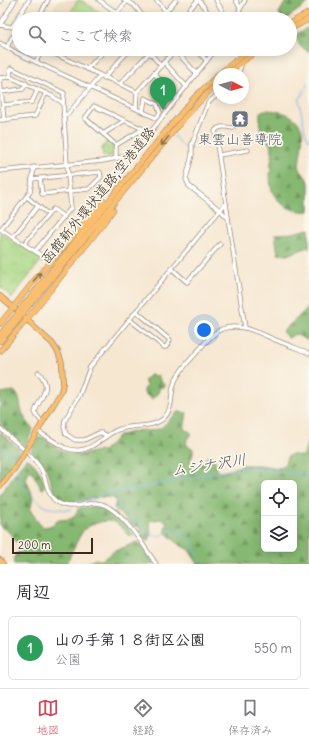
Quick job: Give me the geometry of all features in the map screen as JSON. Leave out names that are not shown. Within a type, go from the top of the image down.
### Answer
[{"type":"highway","points":[[297,19],[309,12]]},
{"type":"highway","points":[[297,25],[309,19]]},
{"type":"highway","name":"函館新外環状道路;空港道路","points":[[226,68],[241,56]]},
{"type":"highway","points":[[235,68],[250,56]]},
{"type":"highway","name":"函館新外環状道路;空港道路","points":[[25,308],[152,147],[194,98],[213,80]]},
{"type":"highway","name":"函館新外環状道路;空港道路","points":[[0,341],[25,308],[185,117],[213,87]]},
{"type":"highway","points":[[0,324],[33,282],[152,147]]},
{"type":"highway","points":[[0,351],[28,319],[146,164]]},
{"type":"highway","name":"函館新外環状道路;空港道路","points":[[0,334],[16,319]]},
{"type":"main road","points":[[0,296],[28,319],[52,343],[58,352],[62,363],[63,378],[61,392],[15,468],[0,487]]},
{"type":"main road","points":[[0,560],[3,564]]},
{"type":"street","points":[[12,27],[0,25],[15,0]]},
{"type":"street","points":[[22,12],[29,0]]},
{"type":"street","points":[[42,12],[48,0]]},
{"type":"street","points":[[99,0],[116,12]]},
{"type":"street","points":[[156,0],[165,11],[176,0]]},
{"type":"street","points":[[188,12],[199,0],[207,12]]},
{"type":"street","points":[[216,0],[223,12]]},
{"type":"street","points":[[236,0],[240,8]]},
{"type":"street","points":[[238,12],[245,0]]},
{"type":"street","points":[[118,12],[126,1],[134,5],[140,12]]},
{"type":"street","points":[[7,47],[12,37]]},
{"type":"street","points":[[0,43],[12,50]]},
{"type":"street","points":[[24,56],[90,88],[156,118],[160,113],[157,104],[145,98],[143,112]]},
{"type":"street","points":[[36,62],[39,56]]},
{"type":"street","points":[[58,56],[136,92]]},
{"type":"street","points":[[87,69],[99,56]]},
{"type":"street","points":[[104,78],[124,56]]},
{"type":"street","points":[[120,84],[143,56]]},
{"type":"street","points":[[154,56],[187,87]]},
{"type":"street","points":[[136,108],[136,92],[170,56]]},
{"type":"street","points":[[180,56],[197,74]]},
{"type":"street","points":[[202,56],[207,61]]},
{"type":"street","points":[[0,171],[97,162],[116,159],[126,154],[141,144],[211,56]]},
{"type":"street","points":[[10,77],[11,68],[64,93],[63,115],[71,208],[35,251]]},
{"type":"street","points":[[154,73],[178,99]]},
{"type":"street","points":[[63,115],[68,114],[100,76]]},
{"type":"street","points":[[46,93],[35,116],[2,120],[3,105],[0,79],[10,77],[38,89],[46,93],[63,103]]},
{"type":"street","points":[[2,92],[23,90],[26,84]]},
{"type":"street","points":[[3,105],[32,102],[38,89]]},
{"type":"street","points":[[213,98],[208,103],[192,144],[192,155],[186,179],[189,186],[228,218]]},
{"type":"street","points":[[116,145],[143,129],[94,106],[85,118],[116,145],[116,159]]},
{"type":"street","points":[[103,134],[124,121]]},
{"type":"street","points":[[233,128],[222,127],[215,131],[245,328]]},
{"type":"street","points":[[219,155],[248,150]]},
{"type":"street","points":[[34,167],[30,192],[0,229],[44,257]]},
{"type":"street","points":[[32,179],[40,178],[68,176],[100,172],[101,177],[89,189],[42,194],[40,178]]},
{"type":"street","points":[[26,197],[48,214]]},
{"type":"street","points":[[107,436],[99,433],[86,439],[75,440],[66,434],[64,426],[65,420],[79,396],[90,367],[226,203]]},
{"type":"street","points":[[13,237],[38,206]]},
{"type":"street","points":[[24,244],[53,209],[64,217]]},
{"type":"street","points":[[171,268],[187,282],[220,244]]},
{"type":"street","points":[[129,319],[164,347],[166,347],[170,340],[136,311]]},
{"type":"street","points":[[37,431],[66,448],[84,450],[125,427],[151,425],[163,418],[170,409],[173,389],[178,376],[212,335],[223,329],[232,327],[245,328],[309,353]]},
{"type":"street","points":[[38,372],[43,378],[46,388],[35,412],[42,422]]},
{"type":"street","points":[[0,428],[41,468],[52,498],[62,504],[72,506],[95,503],[109,507],[138,536],[156,564]]},
{"type":"shaded area","points":[[58,0],[83,0],[102,12],[51,12]]},
{"type":"green space","points":[[78,0],[80,0],[99,12],[71,12]]},
{"type":"green space","points":[[287,0],[309,0],[309,2],[295,12],[280,12]]},
{"type":"green space","points":[[309,27],[309,52],[300,46],[297,39],[297,34]]},
{"type":"green space","points":[[264,110],[287,114],[300,125],[302,139],[299,168],[309,182],[309,211],[298,211],[287,207],[274,195],[270,175],[272,149],[262,134],[260,126],[260,112]]},
{"type":"green space","points":[[108,140],[113,145],[113,152],[111,156],[103,156],[102,148]]},
{"type":"green space","points":[[309,229],[309,249],[308,247],[287,255],[278,254],[275,234],[293,233]]},
{"type":"green space","points":[[0,232],[42,259],[12,298],[0,286]]},
{"type":"green space","points":[[309,307],[309,341],[295,334],[288,338],[282,332]]},
{"type":"green space","points":[[150,375],[158,376],[161,382],[165,385],[164,387],[160,387],[158,393],[152,399],[144,393],[147,385],[145,384],[145,379]]},
{"type":"green space","points":[[14,391],[19,399],[24,416],[33,429],[26,446],[23,446],[10,435],[0,422],[0,393]]},
{"type":"green space","points":[[178,412],[187,413],[184,430],[189,431],[192,434],[187,439],[186,444],[193,449],[190,462],[195,468],[199,466],[208,456],[213,457],[216,463],[216,470],[222,473],[243,465],[259,465],[279,468],[285,464],[287,457],[292,454],[303,457],[309,437],[309,564],[198,564],[189,550],[180,545],[167,534],[165,530],[167,522],[161,519],[149,521],[151,533],[149,541],[146,541],[142,537],[140,527],[132,525],[114,508],[116,501],[114,498],[99,497],[68,503],[59,499],[54,492],[45,465],[33,455],[31,450],[38,438],[43,437],[62,451],[79,455],[87,454],[96,451],[103,451],[118,436],[140,430],[149,431],[161,428]]},
{"type":"green space","points":[[0,432],[19,449],[20,453],[0,481]]},
{"type":"green space","points":[[26,458],[33,463],[38,470],[45,487],[43,489],[41,488],[31,470],[29,471],[26,479],[32,497],[30,510],[40,525],[44,527],[50,526],[59,520],[71,519],[79,508],[102,506],[107,511],[114,513],[122,520],[133,536],[128,535],[118,524],[111,521],[106,521],[90,526],[83,531],[67,564],[14,564],[14,557],[21,548],[9,532],[0,526],[0,495]]},
{"type":"green space","points":[[137,542],[143,547],[155,564],[86,564],[95,559],[102,560],[115,551]]},
{"type":"waterway","points":[[309,82],[299,100],[305,132],[309,140]]},
{"type":"waterway","points":[[174,136],[181,145],[188,149]]},
{"type":"waterway","points":[[0,447],[18,461]]},
{"type":"waterway","points":[[18,466],[18,473],[24,489],[44,506],[48,508],[70,510],[72,508]]},
{"type":"waterway","name":"ムジナ沢川","points":[[72,505],[75,502],[93,500],[108,492],[131,490],[246,467],[309,475]]},
{"type":"waterway","points":[[112,493],[116,496],[119,510],[126,513],[130,519],[140,523],[145,533],[156,536],[172,530],[185,535],[201,560],[206,564]]},
{"type":"place","name":"山の手第１８街区公園","points":[[163,110]]},
{"type":"place","name":"東雲山善導院","points":[[240,119]]}]
